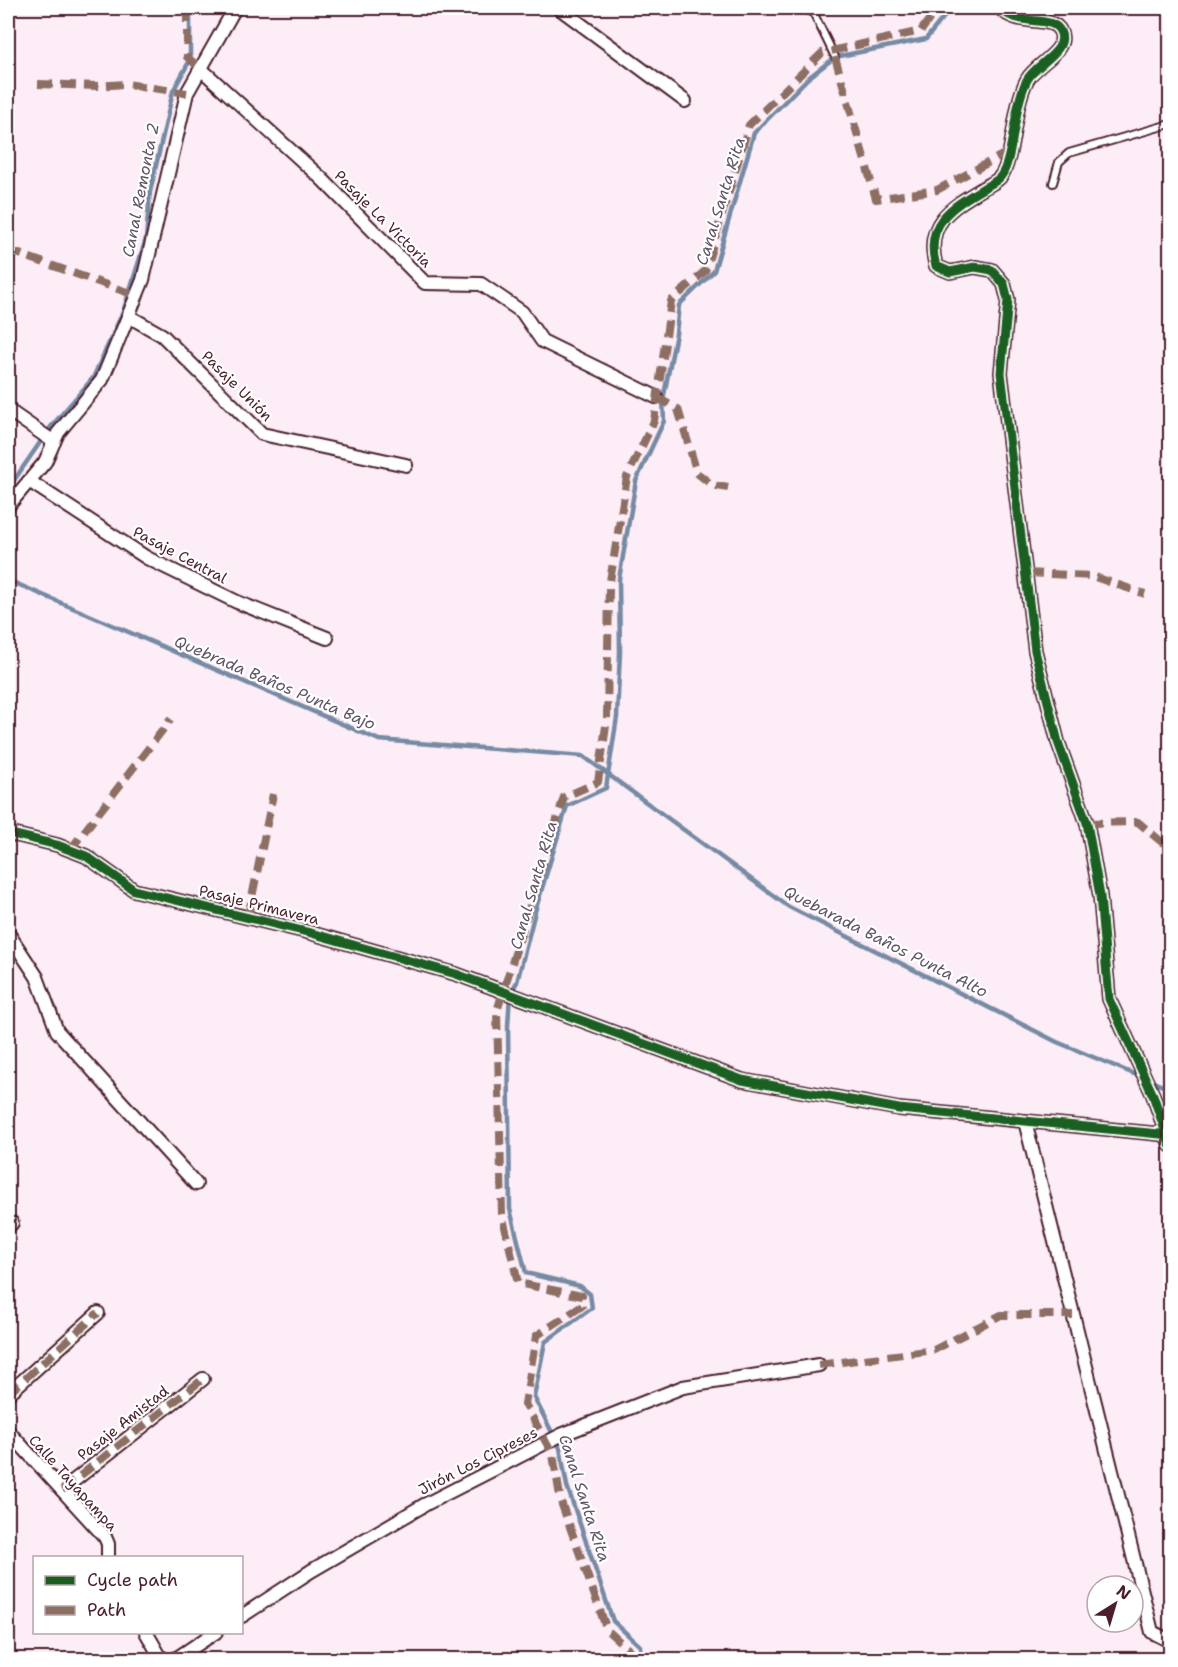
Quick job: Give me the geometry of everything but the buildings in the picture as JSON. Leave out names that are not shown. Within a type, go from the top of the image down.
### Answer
[{"type":"street","points":[[8,506],[45,462],[58,433],[102,380],[130,317],[154,240],[170,157],[187,93],[235,8]]},
{"type":"street","points":[[559,8],[685,101]]},
{"type":"street","points":[[1000,8],[1008,16],[1023,21],[1049,22],[1059,28],[1063,38],[1061,46],[1028,78],[1018,103],[1008,162],[1000,178],[947,211],[935,230],[932,251],[936,266],[950,272],[975,267],[992,270],[1004,284],[1008,300],[1001,373],[1035,651],[1058,742],[1087,823],[1100,896],[1109,999],[1153,1095],[1169,1138]]},
{"type":"street","name":"Pasaje La Victoria","points":[[201,69],[321,178],[425,283],[482,284],[522,312],[542,341],[657,397]]},
{"type":"street","name":"Pasaje Unión","points":[[130,317],[162,335],[262,434],[406,465]]},
{"type":"street","points":[[8,410],[54,442]]},
{"type":"street","name":"Pasaje Central","points":[[29,481],[147,558],[237,602],[327,638]]},
{"type":"street","name":"Pasaje Primavera","points":[[8,833],[57,845],[86,856],[134,890],[311,933],[456,974],[742,1080],[899,1109],[1169,1138]]},
{"type":"street","points":[[8,933],[37,976],[57,1031],[196,1184]]},
{"type":"street","points":[[1025,1121],[1152,1632],[1170,1641]]},
{"type":"street","points":[[8,1394],[98,1314]]},
{"type":"street","name":"Jirón Los Cipreses","points":[[243,1615],[311,1571],[426,1504],[561,1435],[683,1387],[819,1365]]},
{"type":"street","name":"Pasaje Amistad","points":[[62,1490],[203,1379]]},
{"type":"street","name":"Calle Tayapampa","points":[[8,1431],[105,1537],[108,1544],[108,1556]]},
{"type":"street","points":[[147,1634],[162,1659]]},
{"type":"street","points":[[174,1659],[213,1634]]},
{"type":"lane","points":[[796,8],[813,12],[835,57]]},
{"type":"lane","points":[[1053,183],[1059,162],[1069,153],[1170,124]]},
{"type":"waterway","name":"Canal Remonta 2","points":[[8,489],[50,428],[93,378],[123,312],[146,239],[150,192],[173,91],[190,60],[190,8]]},
{"type":"waterway","name":"Canal Santa Rita","points":[[641,1660],[640,1646],[613,1621],[567,1486],[560,1448],[534,1397],[545,1342],[592,1308],[590,1294],[580,1286],[526,1273],[510,1209],[508,1026],[510,994],[517,982],[536,908],[567,806],[606,788],[617,717],[620,652],[619,579],[636,481],[664,421],[663,400],[676,334],[679,305],[714,271],[754,133],[807,79],[835,57],[926,39],[951,8]]},
{"type":"waterway","name":"Canal Santa Rita","points":[[8,580],[379,740],[583,756],[789,907],[1057,1042],[1170,1089]]},
{"type":"marked path","points":[[187,8],[187,57],[201,69]]},
{"type":"marked path","points":[[631,1660],[630,1651],[607,1630],[561,1502],[553,1455],[525,1404],[536,1336],[582,1306],[582,1296],[518,1283],[502,1214],[497,1011],[564,797],[598,782],[607,719],[609,587],[627,477],[654,421],[671,301],[705,271],[749,125],[822,53],[921,31],[937,8]]},
{"type":"marked path","points":[[835,57],[876,199],[937,190],[1008,152]]},
{"type":"marked path","points":[[38,84],[96,86],[126,84],[187,93]]},
{"type":"marked path","points":[[8,250],[138,296]]},
{"type":"marked path","points":[[656,397],[678,409],[697,473],[712,485],[728,488]]},
{"type":"marked path","points":[[1027,573],[1092,576],[1145,594]]},
{"type":"marked path","points":[[70,850],[171,719]]},
{"type":"marked path","points":[[248,917],[273,794]]},
{"type":"marked path","points":[[1087,823],[1138,822],[1170,849]]},
{"type":"marked path","points":[[8,1227],[12,1223]]},
{"type":"marked path","points":[[8,1394],[98,1313]]},
{"type":"marked path","points":[[819,1365],[934,1350],[1001,1315],[1073,1315]]},
{"type":"marked path","points":[[62,1490],[203,1379]]},
{"type":"marked path","points":[[859,1660],[879,1651]]},
{"type":"cycle path","points":[[1000,8],[1016,18],[1050,23],[1056,26],[1062,38],[1056,51],[1031,74],[1022,91],[1009,157],[1001,176],[960,203],[942,219],[937,228],[933,251],[936,266],[950,272],[975,267],[992,270],[1004,284],[1008,300],[1001,373],[1035,651],[1058,742],[1087,823],[1100,896],[1109,999],[1153,1095],[1170,1145]]},
{"type":"cycle path","points":[[8,833],[57,845],[86,856],[134,890],[311,933],[456,974],[742,1080],[899,1109],[1170,1135]]},
{"type":"water label","name":"Quebrada Baños Punta Bajo","points":[[275,682]]},
{"type":"water label","name":"Quebarada Baños Punta Alto","points":[[886,941]]}]
